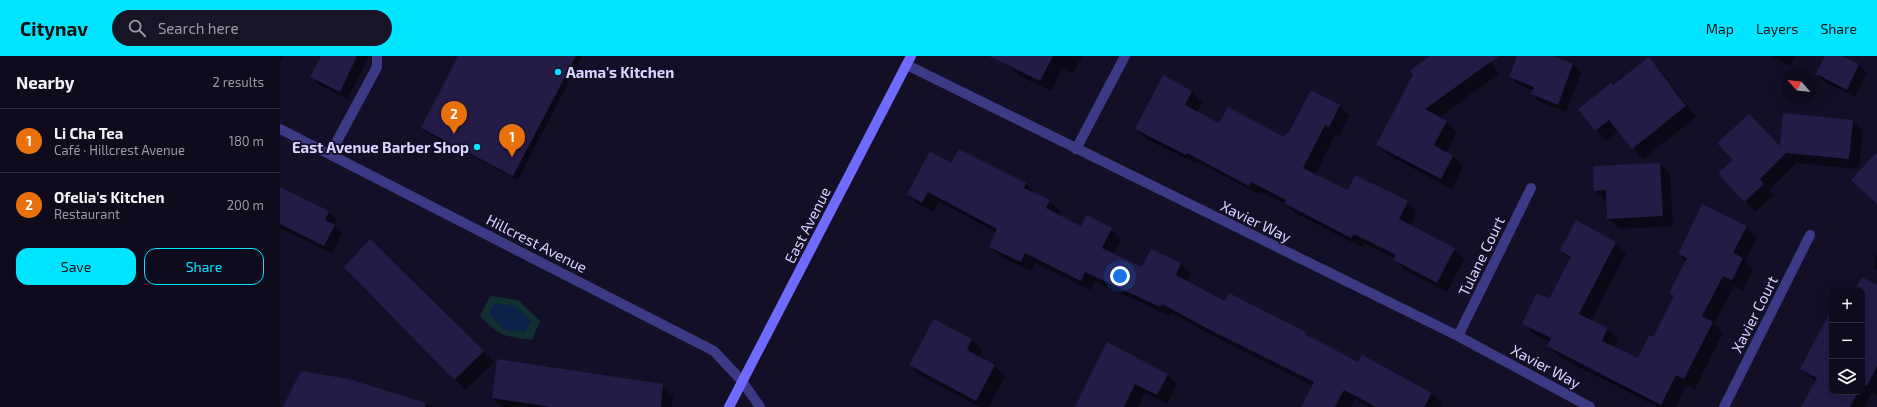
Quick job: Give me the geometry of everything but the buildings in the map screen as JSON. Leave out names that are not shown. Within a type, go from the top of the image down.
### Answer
[{"type":"main road","name":"East Avenue","points":[[729,407],[909,60]]},
{"type":"street","points":[[330,154],[377,67],[377,56]]},
{"type":"street","points":[[1076,149],[1125,56]]},
{"type":"street","name":"Xavier Way","points":[[909,60],[1076,149],[1458,336],[1590,407]]},
{"type":"street","name":"Hillcrest Avenue","points":[[280,129],[714,351],[742,381],[760,407]]},
{"type":"street","name":"Tulane Court","points":[[1458,336],[1531,188]]},
{"type":"street","name":"Xavier Court","points":[[1724,407],[1810,235]]},
{"type":"green space","points":[[490,296],[518,300],[540,321],[532,340],[515,338],[498,332],[480,316]]},
{"type":"water","points":[[494,303],[516,306],[531,321],[525,332],[504,330],[489,314]]},
{"type":"place","name":"Aama's Kitchen","points":[[558,72]]},
{"type":"place","name":"Ofelia's Kitchen","points":[[454,134]]},
{"type":"place","name":"East Avenue Barber Shop","points":[[477,147]]},
{"type":"place","name":"Li Cha Tea","points":[[512,157]]}]
